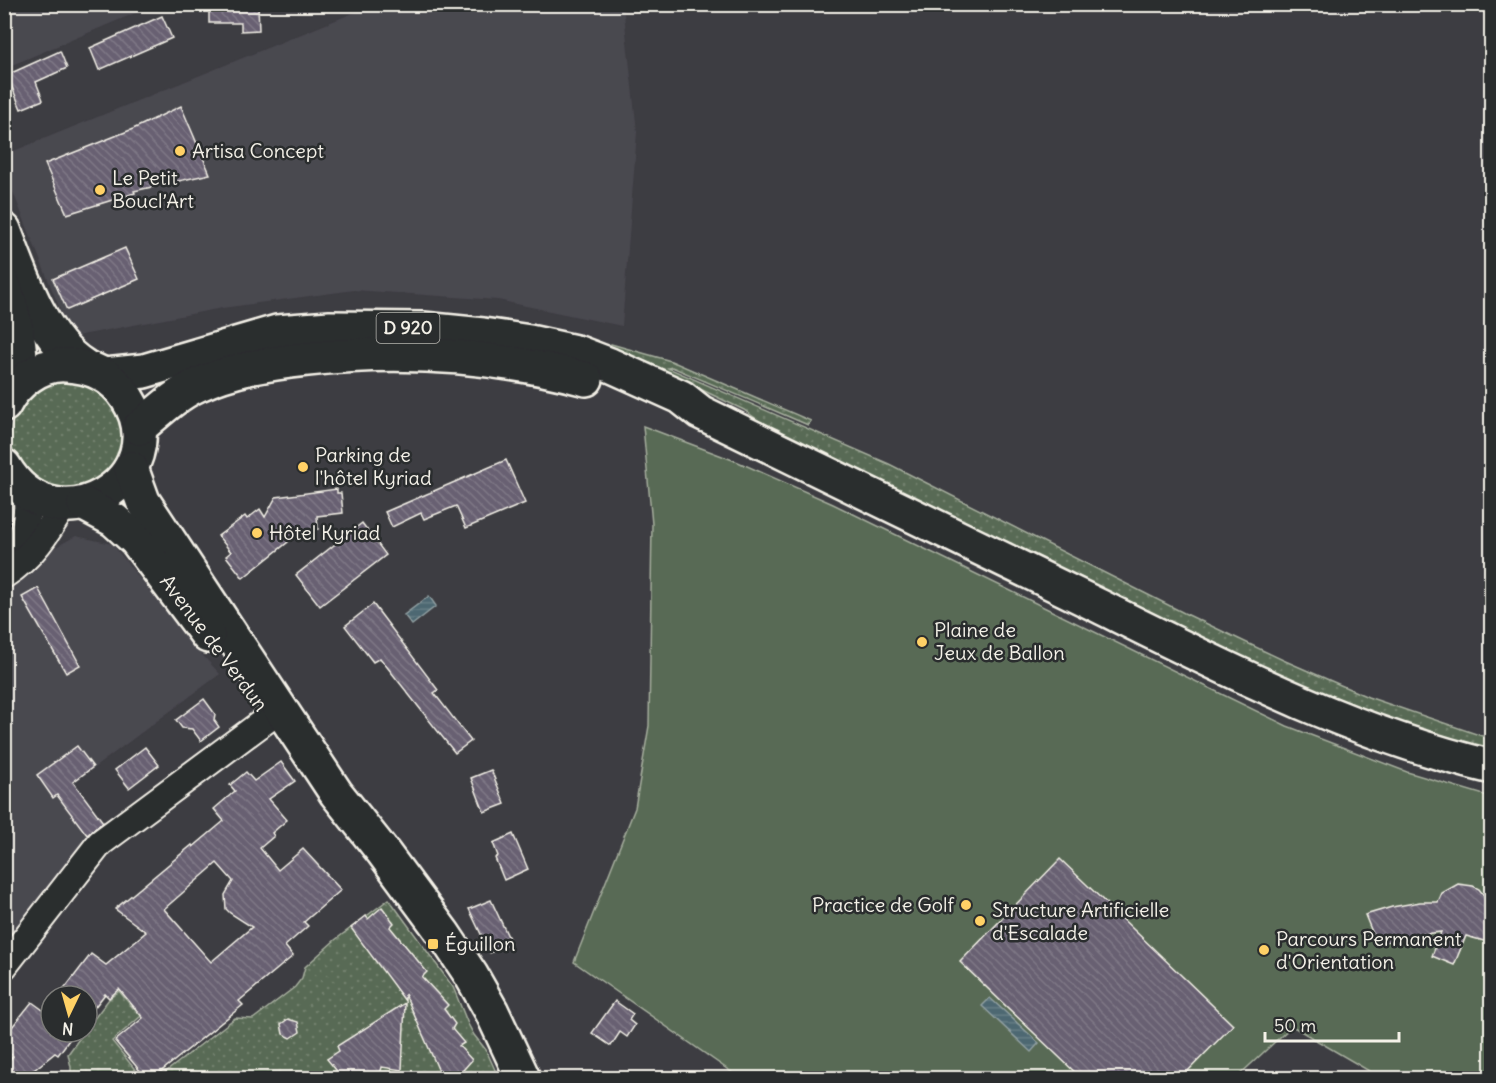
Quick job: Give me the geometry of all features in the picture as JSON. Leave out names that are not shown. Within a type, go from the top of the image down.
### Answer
[{"type":"main road","points":[[4,230],[51,335],[76,361],[122,389],[133,407],[139,428],[138,449],[131,468],[120,483],[103,497],[74,505]]},
{"type":"main road","points":[[4,285],[15,315],[20,346],[13,393]]},
{"type":"main road","name":"D 920","points":[[94,370],[144,371],[278,332],[330,328],[423,329],[495,337],[576,352],[681,397],[700,412],[1216,664],[1340,720],[1464,760],[1491,766]]},
{"type":"main road","name":"D 920","points":[[139,428],[168,403],[195,386],[228,373],[266,363],[369,354],[419,354],[511,363],[559,372],[677,408],[700,412]]},
{"type":"main road","points":[[13,393],[40,370],[62,364],[94,370]]},
{"type":"main road","name":"Avenue de Verdun","points":[[131,468],[143,501],[336,793],[395,867],[471,975],[492,1012],[523,1078]]},
{"type":"main road","name":"Avenue de Verdun","points":[[10,474],[38,499],[74,505],[114,520],[136,540],[309,767],[336,793]]},
{"type":"street","points":[[4,573],[25,530],[28,514],[10,474]]},
{"type":"street","points":[[4,573],[19,565],[74,505]]},
{"type":"street","points":[[4,966],[100,843],[270,717]]},
{"type":"shaded area","points":[[5,4],[154,4],[154,5],[5,68]]},
{"type":"shaded area","points":[[373,5],[623,5],[637,132],[622,326],[498,300],[354,290],[222,308],[71,337],[5,172],[4,155]]},
{"type":"shaded area","points":[[76,536],[112,544],[193,645],[220,674],[75,782],[105,823],[116,843],[5,980],[5,575]]},
{"type":"green space","points":[[611,344],[671,361],[811,421],[808,425],[672,367],[668,368],[889,464],[1184,613],[1283,660],[1368,697],[1491,739],[1491,751],[1397,722],[1306,686],[1216,646],[788,442],[744,410],[640,360],[605,347]]},
{"type":"green space","points":[[68,379],[98,388],[118,411],[124,442],[113,470],[89,489],[43,488],[18,461],[10,447],[13,419],[23,401],[30,394],[48,384]]},
{"type":"green space","points":[[643,426],[738,462],[833,504],[1287,726],[1407,772],[1491,797],[1491,1078],[1381,1078],[1292,1026],[1236,1078],[740,1078],[574,962],[635,808],[649,726],[652,524]]},
{"type":"green space","points":[[389,899],[453,987],[468,1024],[486,1050],[496,1072],[490,1078],[158,1078],[235,1018],[253,1019],[295,987],[302,978],[305,967],[335,940]]},
{"type":"green space","points":[[175,987],[112,1041],[142,1078],[71,1078],[68,1054],[75,1044],[99,1044],[99,1012],[109,999],[119,991],[133,1008],[153,992]]},
{"type":"water","points":[[429,596],[436,606],[412,625],[404,615]]},
{"type":"water","points":[[990,998],[1039,1043],[1031,1052],[982,1006]]},
{"type":"building","points":[[209,4],[258,5],[259,30],[241,31],[241,23],[209,23]]},
{"type":"building","points":[[162,16],[172,38],[99,70],[90,48]]},
{"type":"building","points":[[60,51],[67,68],[36,82],[43,100],[21,109],[7,75]]},
{"type":"building","points":[[181,106],[210,174],[134,191],[135,193],[67,214],[45,164],[133,129]]},
{"type":"building","points":[[125,248],[139,279],[67,310],[53,279]]},
{"type":"building","points":[[506,460],[525,503],[466,528],[456,506],[424,519],[421,513],[392,527],[385,512]]},
{"type":"building","name":"Hôtel Kyriad","points":[[337,489],[337,493],[341,493],[343,513],[317,516],[318,529],[302,531],[243,578],[226,556],[231,552],[218,536],[245,516],[247,519],[260,509],[265,517],[276,497]]},
{"type":"building","points":[[362,523],[386,555],[320,606],[296,575]]},
{"type":"building","points":[[38,588],[80,665],[66,673],[22,597]]},
{"type":"building","points":[[373,604],[438,690],[434,693],[471,741],[455,753],[380,658],[373,662],[345,626]]},
{"type":"building","points":[[204,699],[215,714],[214,720],[219,727],[201,741],[192,729],[182,728],[176,720]]},
{"type":"building","points":[[77,746],[93,767],[73,782],[103,822],[87,835],[57,795],[53,798],[37,775]]},
{"type":"building","points":[[145,747],[159,765],[129,788],[115,770]]},
{"type":"building","points":[[281,762],[295,781],[269,799],[287,820],[260,848],[278,870],[303,849],[341,890],[304,922],[308,926],[285,946],[293,956],[239,1001],[243,1005],[153,1078],[146,1078],[115,1041],[143,1018],[119,989],[109,998],[105,994],[99,1002],[99,984],[68,984],[91,954],[106,965],[146,932],[115,909],[224,821],[214,809],[235,791],[230,785],[246,772],[254,781]],"holes":[[[217,863],[233,881],[225,895],[226,909],[252,927],[211,962],[164,909]]]},
{"type":"building","points":[[491,770],[505,804],[484,812],[471,778]]},
{"type":"building","points":[[513,834],[528,869],[504,880],[495,858],[498,856],[493,843]]},
{"type":"building","points":[[1060,859],[1233,1025],[1181,1078],[1081,1078],[960,962]]},
{"type":"building","points":[[1458,884],[1479,889],[1486,898],[1488,908],[1491,909],[1491,943],[1466,936],[1454,965],[1432,956],[1441,932],[1377,944],[1365,915],[1420,902],[1438,902],[1442,893]]},
{"type":"building","points":[[491,900],[511,943],[490,953],[469,909]]},
{"type":"building","points":[[382,907],[394,923],[390,927],[427,972],[422,977],[448,1005],[444,1009],[455,1024],[452,1029],[464,1043],[459,1046],[472,1060],[456,1078],[442,1078],[405,994],[405,1001],[351,928],[366,916],[368,919]]},
{"type":"building","points":[[615,1001],[633,1014],[629,1020],[635,1025],[627,1037],[620,1032],[611,1046],[592,1033]]},
{"type":"building","points":[[32,1002],[39,1007],[39,1044],[66,1044],[58,1055],[55,1053],[24,1078],[14,1078],[4,1071],[4,1066],[13,1056],[4,1049],[4,1037]]},
{"type":"building","points":[[405,1003],[402,1070],[382,1067],[379,1078],[339,1078],[327,1059],[339,1051],[337,1046]]},
{"type":"building","points":[[288,1019],[298,1022],[300,1032],[291,1038],[283,1034],[281,1024]]},
{"type":"place","name":"Artisa Concept","points":[[180,151]]},
{"type":"place","name":"Le Petit Boucl’Art","points":[[100,190]]},
{"type":"place","name":"Parking de l'hôtel Kyriad","points":[[303,467]]},
{"type":"place","name":"Hôtel Kyriad","points":[[257,533]]},
{"type":"place","name":"Plaine de Jeux de Ballon","points":[[922,642]]},
{"type":"place","name":"Practice de Golf","points":[[966,905]]},
{"type":"place","name":"Structure Artificielle d'Escalade","points":[[980,921]]},
{"type":"place","name":"Éguillon","points":[[433,944]]},
{"type":"place","name":"Parcours Permanent d'Orientation","points":[[1264,950]]}]
